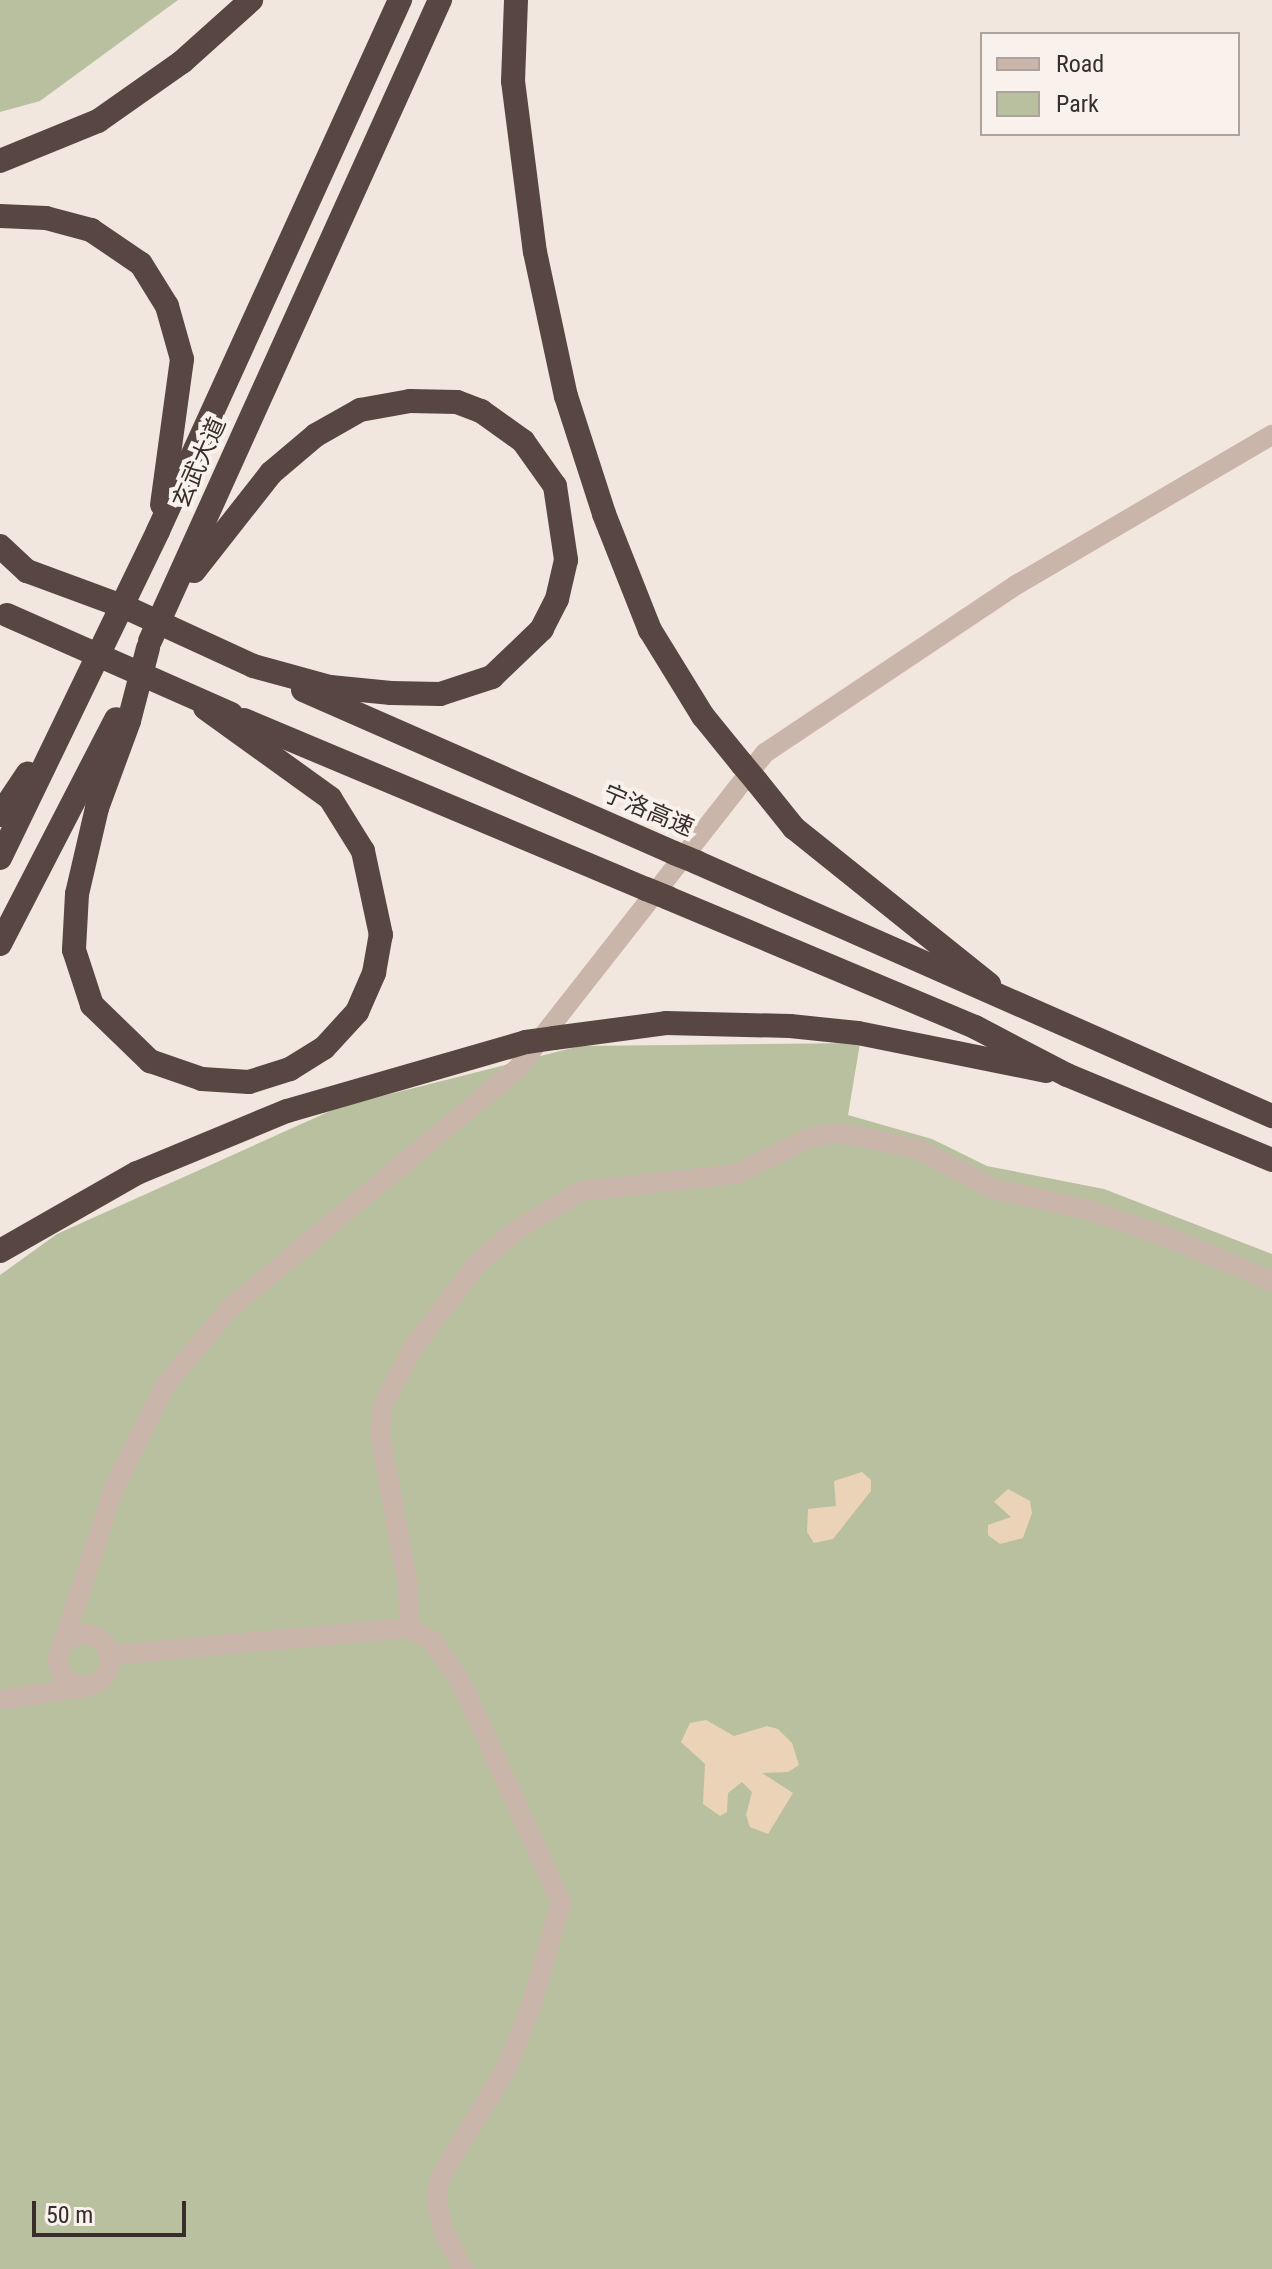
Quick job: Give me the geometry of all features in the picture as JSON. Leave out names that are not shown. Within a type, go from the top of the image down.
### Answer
[{"type":"highway","points":[[0,161],[98,121],[182,62],[251,0]]},
{"type":"highway","name":"玄武大道","points":[[0,858],[158,531],[400,0]]},
{"type":"highway","name":"玄武大道","points":[[0,944],[148,648],[440,0]]},
{"type":"highway","points":[[516,0],[513,81],[535,252],[566,396],[604,514],[650,630],[703,716],[794,828],[1026,1012]]},
{"type":"highway","points":[[0,216],[46,218],[91,230],[141,264],[167,306],[182,359],[158,531]]},
{"type":"highway","points":[[162,615],[271,473],[316,435],[360,410],[410,401],[457,402],[481,411],[523,441],[555,486],[566,560],[542,629],[492,677],[440,694],[391,693],[330,687],[253,666]]},
{"type":"highway","points":[[0,546],[27,571]]},
{"type":"highway","name":"宁洛高速","points":[[0,561],[125,607],[1026,1012],[1272,1116]]},
{"type":"highway","points":[[2,614],[182,693],[229,718],[975,1027],[1067,1075],[1272,1160]]},
{"type":"highway","points":[[148,648],[129,721],[97,808],[77,894],[74,950],[92,1005],[150,1061],[202,1079],[249,1082],[290,1069],[324,1048],[341,1030],[357,1012],[374,973],[381,935],[363,851],[330,798],[229,718]]},
{"type":"highway","points":[[0,815],[79,699]]},
{"type":"highway","points":[[0,1251],[137,1173],[287,1111],[526,1042],[666,1023],[790,1026],[858,1033],[1067,1075]]},
{"type":"street","points":[[8,1698],[43,1676],[60,1650],[119,1476],[165,1385],[231,1307],[517,1069],[765,753],[1016,585],[1272,435]]},
{"type":"street","points":[[409,1628],[408,1586],[380,1434],[383,1405],[414,1346],[476,1265],[516,1230],[581,1191],[736,1174],[807,1139],[833,1133],[920,1150],[994,1189],[1085,1209],[1162,1235],[1272,1281]]},
{"type":"street","points":[[8,1698],[84,1687],[105,1677],[106,1648],[76,1597]]},
{"type":"street","points":[[60,1650],[81,1634],[106,1648],[409,1628],[432,1641],[461,1682],[561,1902],[532,2003],[506,2069],[440,2177],[436,2200],[444,2232],[463,2269]]},
{"type":"street","points":[[60,1650],[63,1677],[84,1687]]},
{"type":"green space","points":[[0,0],[178,0],[40,101],[0,112]]},
{"type":"green space","points":[[860,1043],[848,1115],[932,1139],[987,1166],[1104,1189],[1272,1254],[1272,2269],[0,2269],[0,1275],[57,1234],[339,1107],[580,1046]]},
{"type":"sand","points":[[862,1472],[871,1480],[871,1491],[833,1539],[814,1543],[807,1532],[808,1509],[836,1506],[834,1481]]},
{"type":"sand","points":[[1008,1489],[1030,1501],[1032,1513],[1023,1538],[1000,1544],[988,1535],[988,1525],[1011,1517],[994,1502]]},
{"type":"sand","points":[[706,1720],[734,1736],[767,1726],[778,1729],[792,1743],[799,1765],[788,1772],[762,1773],[793,1793],[768,1834],[750,1827],[746,1815],[752,1792],[742,1782],[728,1793],[727,1812],[720,1816],[703,1804],[705,1764],[681,1742],[690,1723]]}]
